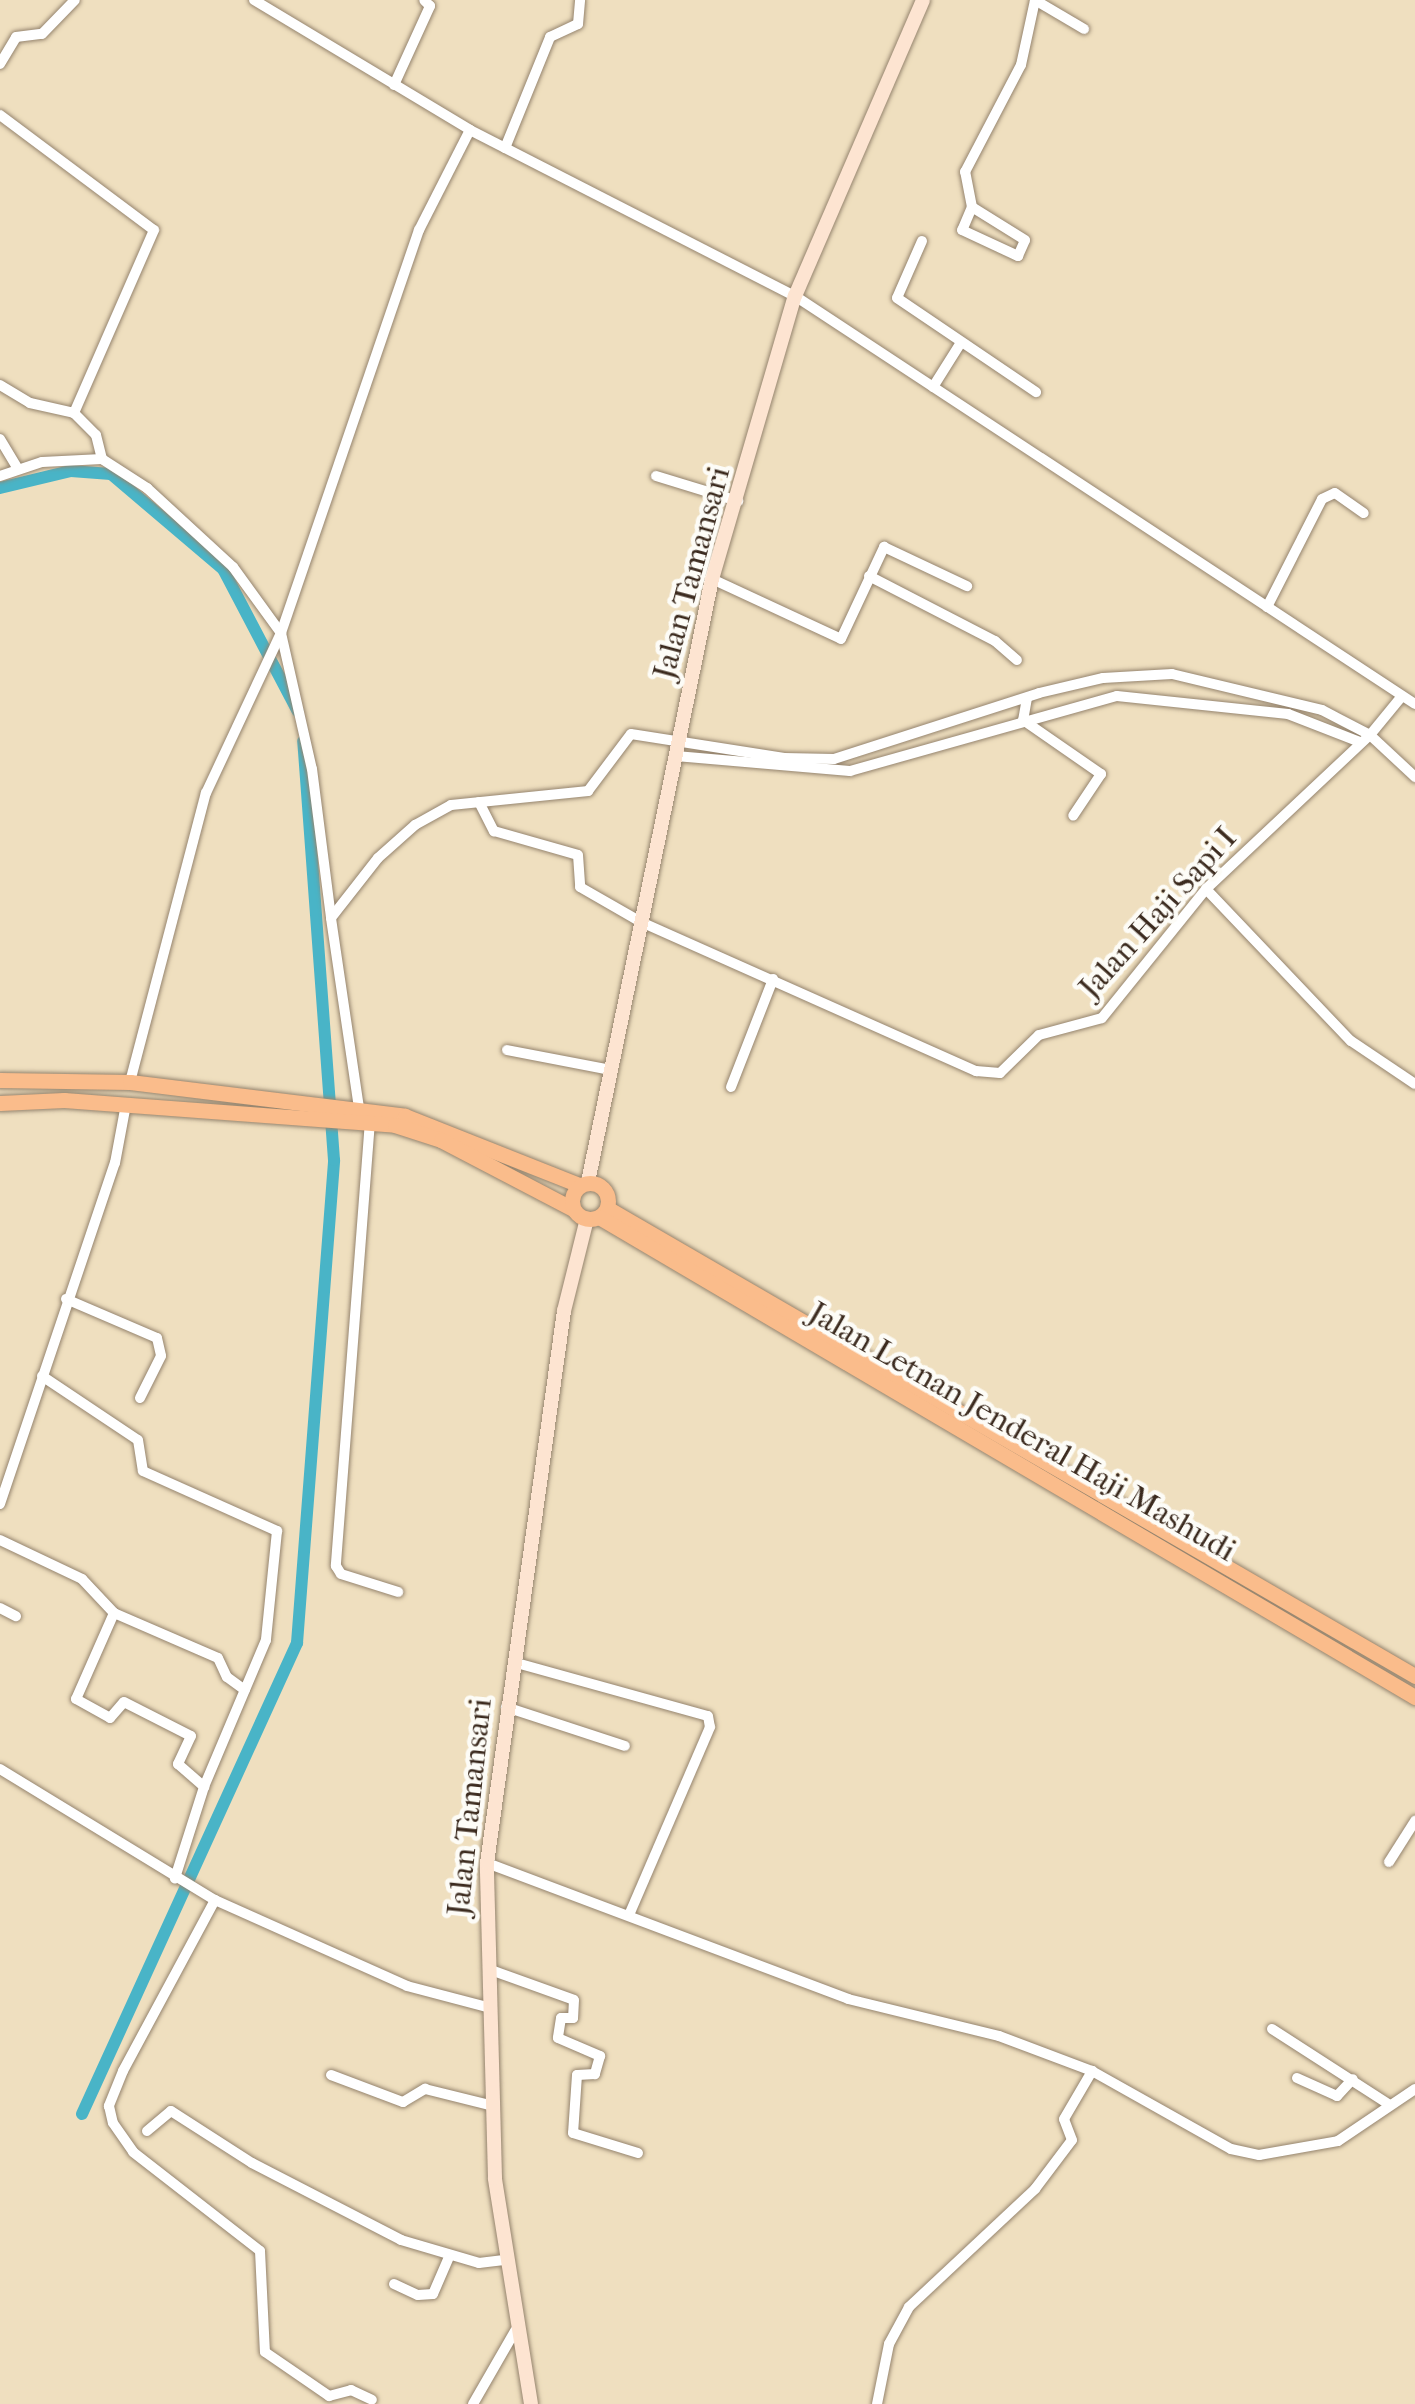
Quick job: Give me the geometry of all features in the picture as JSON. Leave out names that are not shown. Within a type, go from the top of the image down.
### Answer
[{"type":"main road","name":"Jalan Tamansari","points":[[584,1184],[712,579],[795,296],[923,0]]},
{"type":"main road","name":"Jalan Letnan Jenderal Haji Mashudi","points":[[0,1080],[130,1082],[276,1098],[319,1110],[434,1125],[584,1184]]},
{"type":"main road","points":[[276,1098],[276,1116]]},
{"type":"main road","name":"Jalan Letnan Jenderal Haji Mashudi","points":[[1,1100],[126,1104],[276,1116],[319,1110]]},
{"type":"main road","name":"Jalan Letnan Jenderal Haji Mashudi","points":[[359,1113],[426,1133],[592,1213],[1061,1476],[1220,1570],[1415,1676]]},
{"type":"main road","points":[[584,1184],[602,1187],[592,1213],[584,1184]]},
{"type":"main road","name":"Jalan Tamansari","points":[[531,2404],[504,2260],[489,2106],[487,1863],[564,1310],[592,1213]]},
{"type":"main road","name":"Jalan Letnan Jenderal Haji Mashudi","points":[[1220,1570],[1415,1698]]},
{"type":"street","points":[[0,64],[16,37],[42,34],[75,0]]},
{"type":"street","points":[[254,0],[470,130],[795,296],[1415,704]]},
{"type":"street","points":[[394,85],[430,6],[424,0]]},
{"type":"street","points":[[506,148],[550,37],[578,24],[580,0]]},
{"type":"street","points":[[972,207],[1025,240],[1018,256],[962,230],[972,207],[965,172],[1021,66],[1035,0],[1084,30]]},
{"type":"street","points":[[0,115],[154,230],[74,413]]},
{"type":"street","points":[[130,1082],[206,793],[278,638],[420,230],[470,130]]},
{"type":"street","points":[[922,241],[897,298],[1036,392]]},
{"type":"street","points":[[933,387],[960,344]]},
{"type":"street","points":[[0,385],[30,403],[74,413],[96,435],[102,459]]},
{"type":"street","points":[[0,439],[18,469]]},
{"type":"street","points":[[0,476],[66,458],[102,459],[147,488],[233,567],[278,638],[312,769],[359,1113],[336,1566],[349,1577],[398,1592]]},
{"type":"street","points":[[656,476],[738,501]]},
{"type":"street","points":[[1267,607],[1322,500],[1335,492],[1364,512]]},
{"type":"street","points":[[712,579],[841,639],[876,557],[892,546],[968,586]]},
{"type":"street","points":[[869,576],[995,641],[1018,660]]},
{"type":"street","points":[[676,750],[834,759],[1104,678],[1172,674],[1291,700],[1370,734],[1415,777]]},
{"type":"street","points":[[332,918],[404,833],[451,805],[588,791],[631,734],[676,750],[850,771],[1096,699],[1144,695],[1288,714],[1360,742]]},
{"type":"street","name":"Jalan Haji Sapi I","points":[[479,802],[494,832],[578,855],[580,887],[641,922],[976,1070],[1000,1073],[1039,1035],[1102,1018],[1206,889],[1370,734],[1402,696]]},
{"type":"street","points":[[1023,720],[1027,698]]},
{"type":"street","points":[[1023,720],[1100,774],[1072,816]]},
{"type":"street","points":[[1206,889],[1351,1041],[1415,1084]]},
{"type":"street","points":[[731,1087],[773,979]]},
{"type":"street","points":[[507,1050],[611,1070]]},
{"type":"street","points":[[0,1504],[115,1163],[126,1104]]},
{"type":"street","points":[[66,1299],[157,1338],[161,1356],[140,1398]]},
{"type":"street","points":[[42,1376],[133,1436],[141,1444],[143,1471],[277,1531],[268,1628],[204,1786],[178,1880]]},
{"type":"street","points":[[0,1540],[82,1579],[114,1613],[218,1658],[227,1677],[246,1690]]},
{"type":"street","points":[[0,1608],[16,1616]]},
{"type":"street","points":[[114,1613],[76,1699],[110,1718],[124,1702],[188,1734],[178,1764],[204,1786]]},
{"type":"street","points":[[514,1662],[708,1716],[710,1727],[629,1915]]},
{"type":"street","points":[[506,1706],[625,1746]]},
{"type":"street","points":[[0,1769],[215,1900],[407,1986],[488,2007]]},
{"type":"street","points":[[1389,1862],[1415,1821]]},
{"type":"street","points":[[487,1863],[848,1998],[998,2036],[1092,2071],[1231,2150],[1259,2156],[1338,2141],[1366,2128],[1390,2104],[1415,2089]]},
{"type":"street","points":[[215,1900],[118,2082],[109,2106],[113,2123],[133,2152],[260,2250],[262,2346],[268,2356],[329,2396],[351,2390],[372,2400]]},
{"type":"street","points":[[487,1969],[574,2000],[572,2018],[562,2018],[558,2038],[600,2056],[594,2074],[578,2075],[573,2132],[638,2153]]},
{"type":"street","points":[[1272,2029],[1390,2104]]},
{"type":"street","points":[[877,2404],[889,2344],[909,2307],[1034,2189],[1072,2140],[1064,2119],[1092,2071]]},
{"type":"street","points":[[331,2075],[404,2102],[425,2089],[489,2106]]},
{"type":"street","points":[[1298,2078],[1338,2096],[1353,2079]]},
{"type":"street","points":[[147,2131],[171,2111],[252,2163],[401,2240],[449,2256],[504,2260]]},
{"type":"street","points":[[394,2284],[418,2296],[434,2294],[449,2256]]},
{"type":"street","points":[[473,2404],[515,2331]]},
{"type":"waterway","points":[[0,488],[71,471],[111,474],[223,569],[298,712]]},
{"type":"waterway","points":[[82,2114],[297,1643],[334,1160],[303,741]]}]
